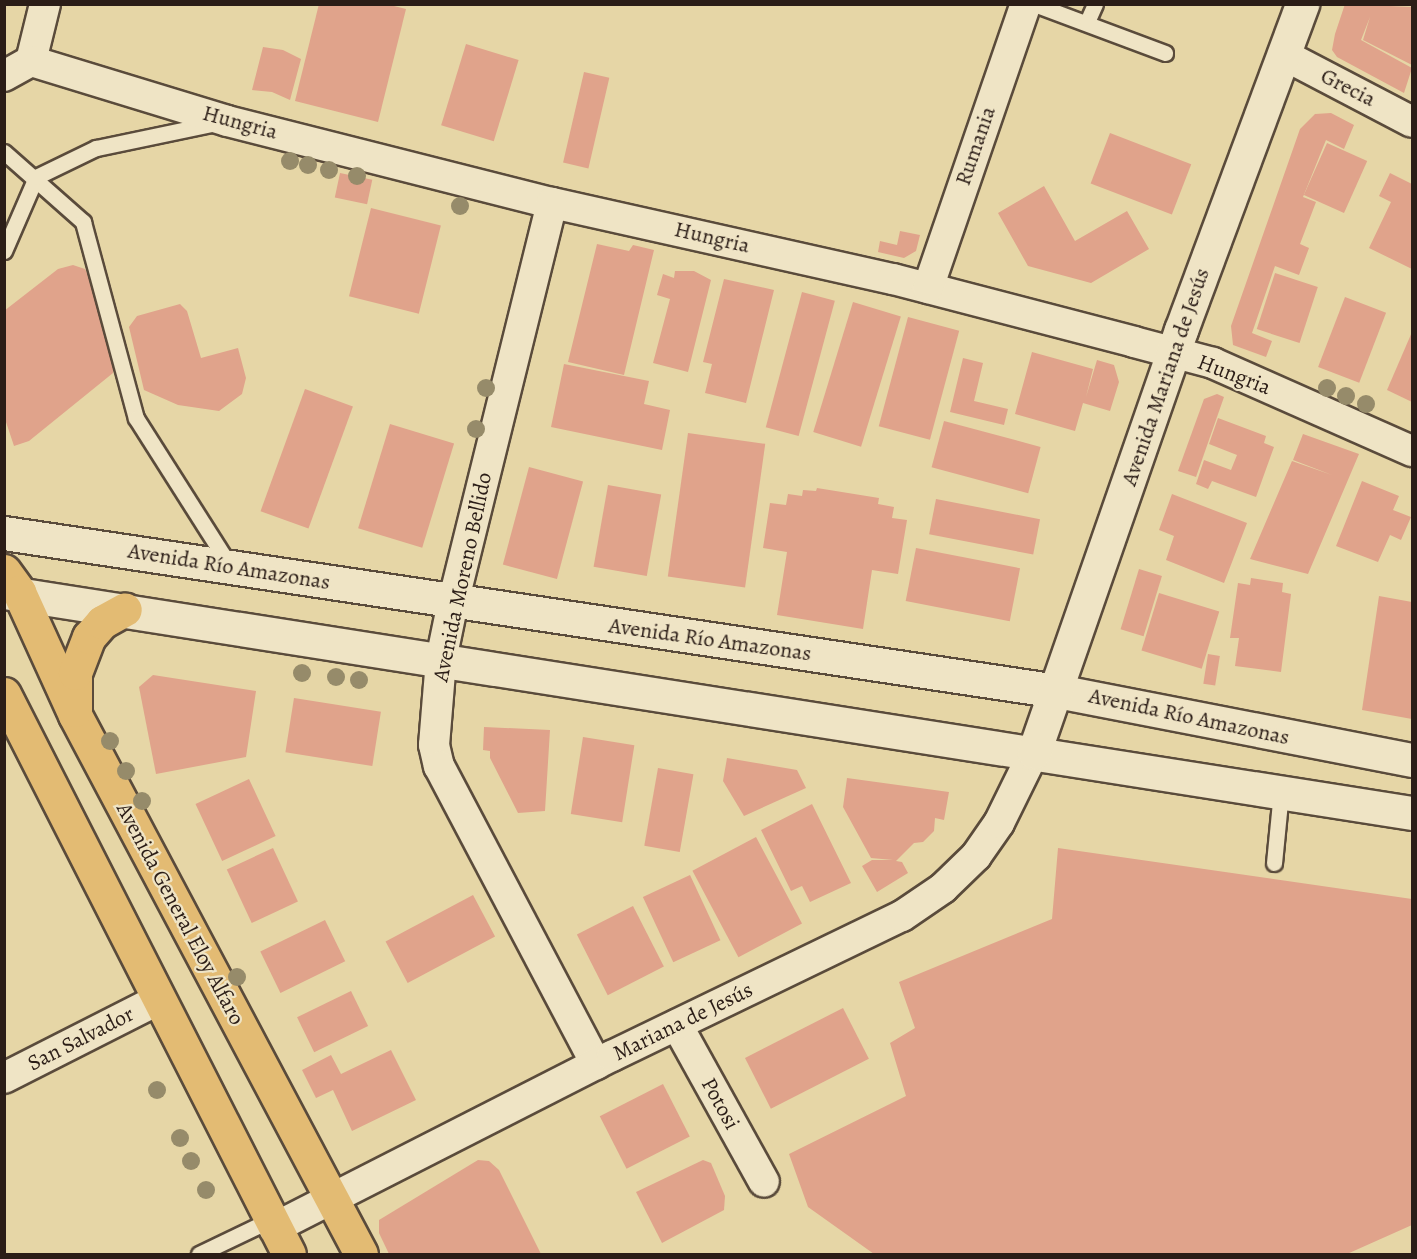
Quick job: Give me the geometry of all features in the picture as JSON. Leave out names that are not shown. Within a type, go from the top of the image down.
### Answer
[{"type":"main road","name":"Avenida Mariana de Jesús","points":[[1034,752],[1173,353],[1302,4]]},
{"type":"main road","name":"Avenida Río Amazonas","points":[[4,533],[1057,691],[1413,760]]},
{"type":"main road","points":[[9,585],[125,609],[1413,813]]},
{"type":"main road","name":"Avenida General Eloy Alfaro","points":[[9,585],[75,715],[361,1254]]},
{"type":"main road","points":[[75,715],[75,673],[89,637],[102,622],[125,609]]},
{"type":"main road","points":[[4,694],[278,1234]]},
{"type":"street","points":[[4,76],[31,61],[45,4]]},
{"type":"street","name":"Rumania","points":[[928,288],[1026,4]]},
{"type":"street","name":"Grecia","points":[[1284,55],[1413,122]]},
{"type":"street","name":"Hungria","points":[[31,61],[227,121],[552,203],[928,288],[1213,363],[1413,451]]},
{"type":"street","name":"Avenida Moreno Bellido","points":[[552,203],[453,602],[441,660],[434,746],[439,766],[596,1064]]},
{"type":"street","name":"Mariana de Jesús","points":[[278,1234],[330,1198],[677,1024],[902,916],[944,888],[976,856],[999,823],[1034,752]]},
{"type":"street","name":"San Salvador","points":[[4,1078],[158,1000]]},
{"type":"street","name":"Potosi","points":[[677,1024],[764,1182]]},
{"type":"lane","points":[[1034,4],[1165,53]]},
{"type":"lane","points":[[1087,22],[1095,4]]},
{"type":"lane","points":[[4,251],[36,177],[96,148],[227,121]]},
{"type":"lane","points":[[4,152],[36,177],[83,222],[136,418],[230,566]]},
{"type":"lane","points":[[1274,863],[1281,792]]},
{"type":"lane","points":[[199,1254],[278,1234]]},
{"type":"building","points":[[319,4],[386,4],[406,9],[378,122],[295,101]]},
{"type":"building","points":[[1345,4],[1412,7],[1412,65],[1363,40],[1370,17],[1361,40],[1412,68],[1404,93],[1337,57],[1332,50]]},
{"type":"building","points":[[466,44],[519,60],[494,141],[441,125]]},
{"type":"building","points":[[263,47],[283,50],[301,59],[290,100],[272,92],[252,90]]},
{"type":"building","points":[[584,72],[609,78],[588,168],[563,163]]},
{"type":"building","points":[[1331,113],[1354,125],[1344,149],[1326,140],[1303,197],[1316,202],[1300,244],[1309,248],[1299,275],[1275,266],[1252,333],[1272,341],[1266,357],[1233,345],[1231,326],[1300,129],[1315,114]]},
{"type":"building","points":[[1110,133],[1191,164],[1172,215],[1091,183]]},
{"type":"building","points":[[1327,143],[1367,161],[1344,213],[1304,195]]},
{"type":"building","points":[[340,173],[372,180],[367,204],[335,197]]},
{"type":"building","points":[[1390,173],[1412,184],[1412,269],[1369,248],[1391,202],[1379,196]]},
{"type":"building","points":[[1044,186],[1075,241],[1127,211],[1149,249],[1091,283],[1028,266],[998,213]]},
{"type":"building","points":[[371,208],[441,225],[419,314],[349,296]]},
{"type":"building","points":[[900,231],[920,235],[916,251],[904,258],[878,252],[880,241],[897,245]]},
{"type":"building","points":[[597,244],[629,251],[633,245],[654,250],[624,375],[568,362]]},
{"type":"building","points":[[73,265],[85,269],[92,282],[114,362],[113,373],[29,441],[14,446],[4,416],[4,311],[58,269]]},
{"type":"building","points":[[675,271],[694,271],[711,280],[688,372],[653,363],[670,299],[657,295],[663,274],[674,278]]},
{"type":"building","points":[[1275,273],[1318,287],[1300,343],[1257,329]]},
{"type":"building","points":[[724,279],[774,290],[746,403],[705,393],[712,364],[703,362]]},
{"type":"building","points":[[802,292],[835,301],[799,436],[766,427]]},
{"type":"building","points":[[1345,297],[1386,313],[1359,383],[1318,367]]},
{"type":"building","points":[[853,302],[901,317],[861,447],[813,432]]},
{"type":"building","points":[[180,304],[187,311],[201,358],[238,348],[246,378],[242,394],[219,411],[178,405],[144,390],[129,327],[137,316]]},
{"type":"building","points":[[908,317],[959,331],[930,440],[879,426]]},
{"type":"building","points":[[1412,332],[1412,402],[1387,390]]},
{"type":"building","points":[[1032,352],[1093,369],[1086,397],[1097,360],[1114,365],[1119,382],[1110,411],[1083,403],[1075,431],[1015,414]]},
{"type":"building","points":[[963,358],[983,363],[974,401],[1008,409],[1004,425],[950,412]]},
{"type":"building","points":[[564,364],[649,381],[644,404],[670,410],[662,450],[551,427]]},
{"type":"building","points":[[305,389],[353,406],[308,529],[261,511]]},
{"type":"building","points":[[1217,394],[1224,397],[1196,477],[1178,471],[1204,399]]},
{"type":"building","points":[[1218,418],[1266,436],[1264,443],[1274,447],[1256,497],[1212,481],[1208,489],[1196,484],[1204,460],[1231,470],[1237,455],[1209,444]]},
{"type":"building","points":[[944,421],[1041,447],[1028,493],[932,467]]},
{"type":"building","points":[[390,424],[454,444],[422,548],[358,528]]},
{"type":"building","points":[[688,433],[765,444],[745,587],[668,577]]},
{"type":"building","points":[[1303,434],[1359,454],[1308,574],[1250,559],[1292,461],[1332,475],[1293,460]]},
{"type":"building","points":[[529,467],[583,481],[557,579],[503,565]]},
{"type":"building","points":[[1362,481],[1399,496],[1393,510],[1411,517],[1401,540],[1390,535],[1378,562],[1336,546]]},
{"type":"building","points":[[608,485],[661,494],[647,576],[594,567]]},
{"type":"building","points":[[817,488],[879,498],[878,504],[894,507],[892,518],[907,520],[898,574],[872,570],[863,629],[777,615],[787,552],[763,548],[770,503],[786,505],[788,494],[802,496],[803,490],[816,491]]},
{"type":"building","points":[[1172,494],[1247,523],[1224,583],[1166,560],[1174,536],[1159,530]]},
{"type":"building","points":[[936,499],[1040,519],[1033,555],[929,534]]},
{"type":"building","points":[[916,548],[1020,568],[1010,621],[906,601]]},
{"type":"building","points":[[1139,569],[1162,576],[1144,636],[1121,629]]},
{"type":"building","points":[[1251,578],[1283,583],[1282,592],[1291,594],[1281,672],[1235,666],[1239,638],[1230,638],[1238,583],[1250,585]]},
{"type":"building","points":[[1159,593],[1219,611],[1202,669],[1141,650]]},
{"type":"building","points":[[1379,596],[1412,602],[1412,719],[1362,710]]},
{"type":"building","points":[[1208,654],[1220,656],[1215,686],[1203,684]]},
{"type":"building","points":[[153,675],[256,691],[246,757],[156,774],[139,687]]},
{"type":"building","points":[[294,698],[381,712],[372,766],[285,752]]},
{"type":"building","points":[[484,727],[550,730],[545,811],[518,813],[490,758],[490,751],[483,750]]},
{"type":"building","points":[[583,737],[634,745],[622,822],[571,814]]},
{"type":"building","points":[[727,758],[797,770],[806,788],[744,816],[723,781]]},
{"type":"building","points":[[658,768],[693,774],[680,852],[644,846]]},
{"type":"building","points":[[847,778],[949,792],[944,820],[935,818],[934,831],[923,842],[914,843],[896,861],[902,862],[908,873],[877,892],[862,866],[872,860],[893,860],[871,858],[843,807]]},
{"type":"building","points":[[249,779],[276,836],[222,861],[196,804]]},
{"type":"building","points":[[812,804],[851,883],[810,902],[802,886],[791,891],[761,830]]},
{"type":"building","points":[[756,837],[802,924],[738,957],[692,871]]},
{"type":"building","points":[[273,848],[298,901],[252,923],[227,870]]},
{"type":"building","points":[[1058,848],[1412,899],[1412,1225],[1347,1254],[874,1254],[808,1207],[789,1154],[906,1096],[890,1043],[915,1028],[899,982],[1052,919]]},
{"type":"building","points":[[690,875],[720,940],[673,962],[643,897]]},
{"type":"building","points":[[473,895],[495,936],[408,983],[386,941]]},
{"type":"building","points":[[633,906],[664,967],[608,995],[577,935]]},
{"type":"building","points":[[325,920],[345,961],[280,993],[260,952]]},
{"type":"building","points":[[351,991],[368,1026],[314,1052],[297,1017]]},
{"type":"building","points":[[843,1008],[869,1059],[771,1109],[745,1058]]},
{"type":"building","points":[[391,1050],[416,1100],[352,1131],[333,1090],[316,1098],[302,1070],[331,1055],[341,1074]]},
{"type":"building","points":[[663,1084],[690,1137],[627,1169],[600,1116]]},
{"type":"building","points":[[478,1160],[489,1161],[499,1170],[541,1254],[389,1254],[379,1233],[379,1220]]},
{"type":"building","points":[[703,1160],[711,1163],[725,1196],[724,1210],[662,1243],[636,1192]]}]
